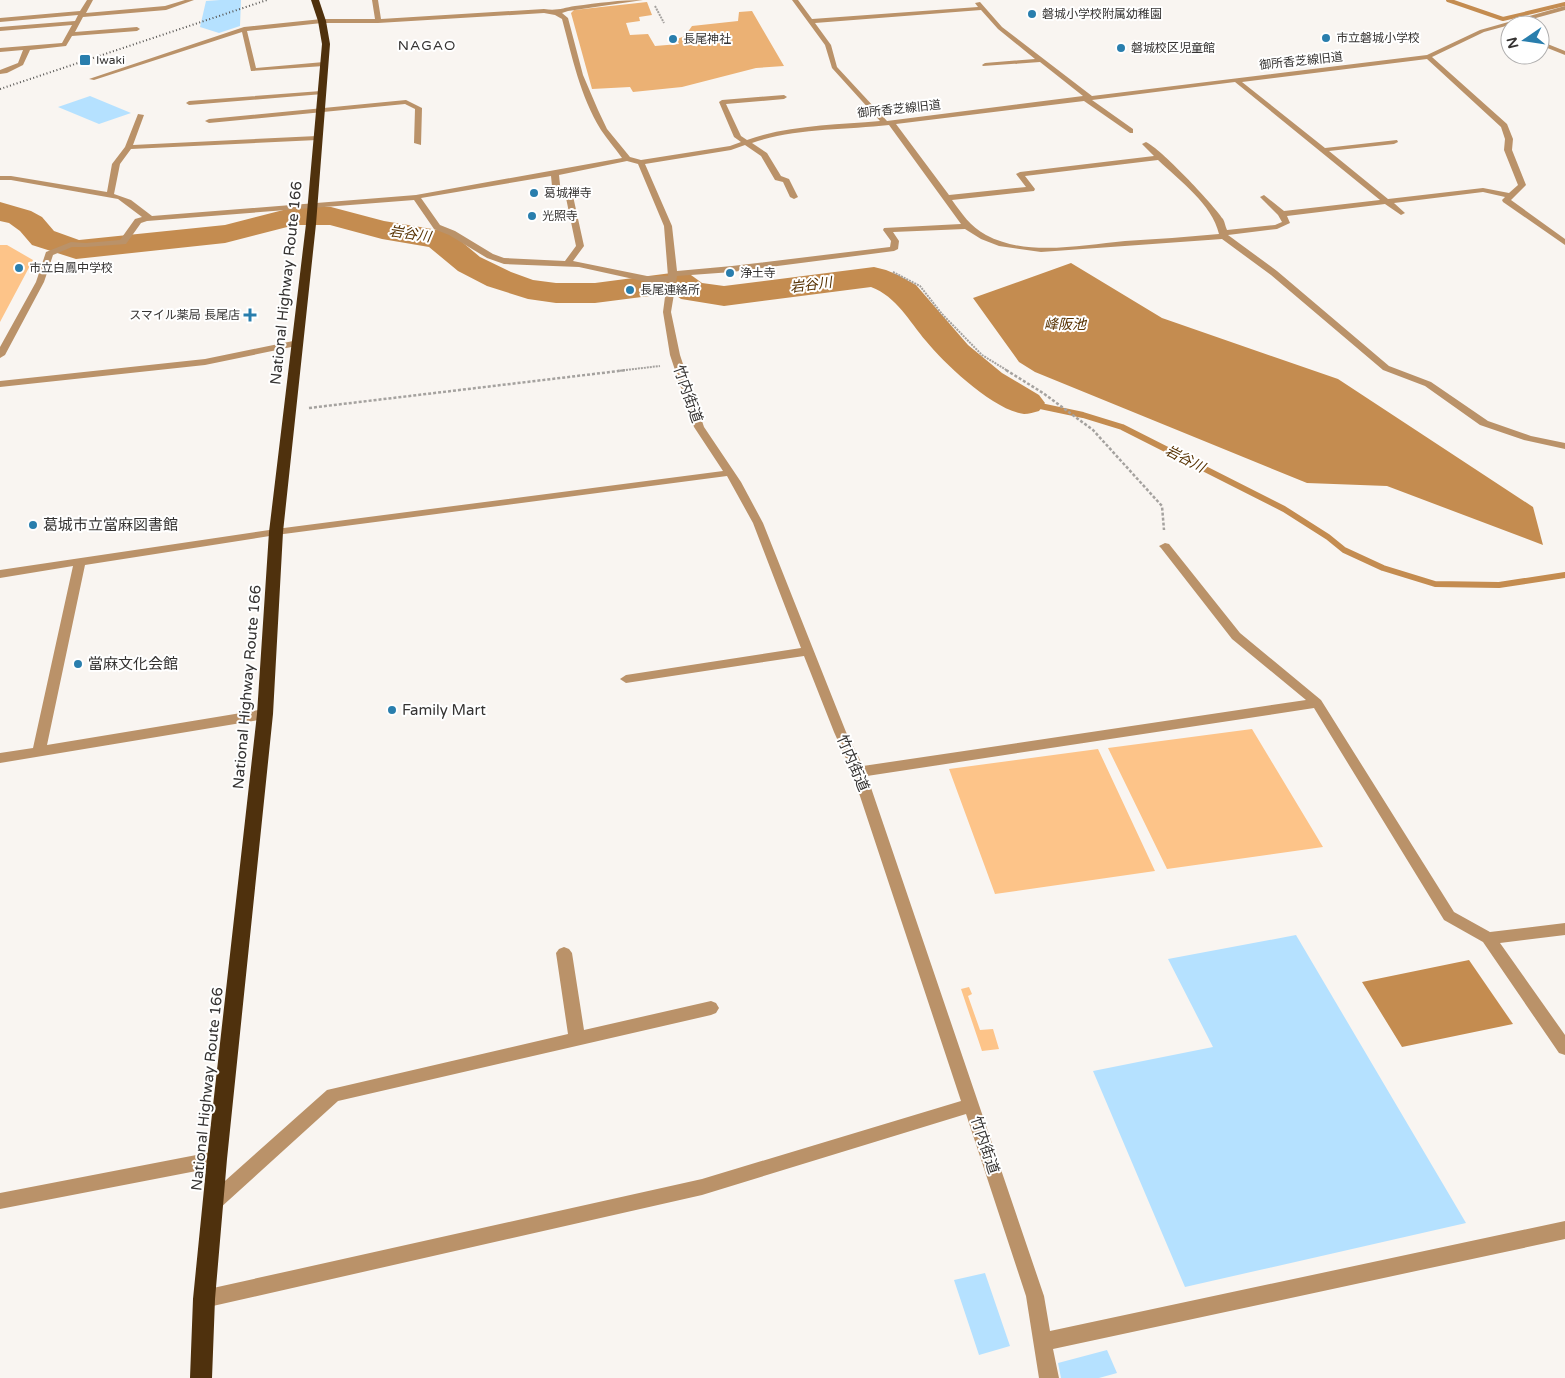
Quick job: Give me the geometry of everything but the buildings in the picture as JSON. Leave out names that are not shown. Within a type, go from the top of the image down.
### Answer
[{"type":"highway","name":"National Highway Route 166","points":[[201,1378],[204,1299],[217,1159],[265,714],[276,532],[313,205],[326,44],[322,21],[315,0]]},
{"type":"street","points":[[0,50],[64,45],[90,0]]},
{"type":"street","points":[[0,20],[166,8],[191,0]]},
{"type":"street","points":[[376,0],[378,21]]},
{"type":"street","points":[[579,0],[580,8]]},
{"type":"street","points":[[557,13],[567,9],[640,0]]},
{"type":"street","points":[[795,0],[828,45],[834,67],[888,122],[948,198],[967,226],[978,235],[996,243],[1045,250],[1223,234],[1277,227],[1286,223],[1282,214],[1264,197]]},
{"type":"street","points":[[976,0],[1000,28],[1130,131]]},
{"type":"street","points":[[812,21],[982,8]]},
{"type":"street","name":"御所香芝線旧道","points":[[1541,15],[1565,8]]},
{"type":"street","points":[[0,355],[40,282],[49,254],[71,244],[86,245],[123,242],[138,221],[148,218],[416,197],[555,174],[627,159],[604,128],[595,110],[580,75],[565,18],[557,13],[544,11],[378,21],[322,21],[244,29],[92,79]]},
{"type":"street","points":[[0,30],[78,23]]},
{"type":"street","name":"御所香芝線旧道","points":[[627,159],[641,162],[731,148],[762,138],[818,129],[1428,57],[1482,31],[1500,27]]},
{"type":"street","points":[[71,34],[136,29]]},
{"type":"street","points":[[244,29],[253,70],[324,64]]},
{"type":"street","points":[[1550,47],[1565,53]]},
{"type":"street","points":[[0,72],[5,72],[21,64],[27,48]]},
{"type":"street","points":[[1428,57],[1504,126],[1509,139],[1508,150],[1518,169],[1522,185],[1506,200],[1565,243]]},
{"type":"street","points":[[985,65],[1042,60]]},
{"type":"street","points":[[1235,80],[1402,213]]},
{"type":"street","points":[[189,103],[321,93]]},
{"type":"street","points":[[784,97],[722,102],[738,137],[764,155],[778,178],[786,181],[794,197]]},
{"type":"street","points":[[209,121],[406,102],[419,108],[418,143]]},
{"type":"street","points":[[110,196],[116,164],[129,147],[140,115]]},
{"type":"street","points":[[129,147],[317,138]]},
{"type":"street","points":[[1323,150],[1394,142]]},
{"type":"street","points":[[1146,144],[1196,192],[1220,221],[1223,234],[1274,273],[1386,368],[1428,384],[1484,423],[1528,438],[1565,446]]},
{"type":"street","points":[[948,198],[1031,189],[1020,174],[1160,157]]},
{"type":"street","name":"竹内街道","points":[[641,162],[668,226],[672,280],[667,312],[678,364],[699,427],[728,473],[736,482],[758,524],[840,732],[859,772],[1035,1296],[1049,1378]]},
{"type":"street","points":[[555,174],[557,196],[569,196],[580,246],[568,263]]},
{"type":"street","points":[[0,178],[11,178],[130,200],[148,218]]},
{"type":"street","points":[[1282,214],[1483,190],[1511,196]]},
{"type":"street","points":[[416,197],[424,205],[430,219],[437,227],[451,232],[493,259],[568,263],[647,279],[672,280],[732,269],[894,249],[895,241],[887,230],[967,226]]},
{"type":"street","points":[[0,384],[205,362],[298,343]]},
{"type":"street","points":[[0,574],[276,532],[728,473]]},
{"type":"street","points":[[1165,546],[1236,636],[1317,703],[1449,916],[1488,938],[1565,1048]]},
{"type":"street","points":[[39,751],[80,562]]},
{"type":"street","points":[[626,679],[809,651]]},
{"type":"street","points":[[859,772],[1317,703]]},
{"type":"street","points":[[0,758],[265,714]]},
{"type":"street","points":[[1488,938],[1565,929]]},
{"type":"street","points":[[564,953],[576,1039]]},
{"type":"street","points":[[213,1203],[332,1095],[712,1008]]},
{"type":"street","points":[[204,1299],[702,1187],[972,1105]]},
{"type":"street","points":[[0,1201],[217,1159]]},
{"type":"street","points":[[1043,1342],[1565,1230]]},
{"type":"path","points":[[652,0],[664,23]]},
{"type":"path","points":[[893,272],[920,286],[942,314],[982,355],[1043,393],[1093,430],[1162,506],[1165,546]]},
{"type":"path","points":[[290,411],[678,364]]},
{"type":"shaded area","name":"長尾神社","points":[[647,2],[652,15],[639,17],[640,21],[626,23],[630,35],[648,34],[655,46],[679,44],[677,39],[685,36],[692,26],[738,21],[739,12],[752,11],[784,66],[756,68],[682,87],[633,92],[630,87],[592,89],[571,13],[574,10]]},
{"type":"shaded area","points":[[0,245],[7,245],[33,260],[0,322]]},
{"type":"shaded area","points":[[1252,729],[1323,847],[1167,869],[1108,748]]},
{"type":"shaded area","points":[[1098,749],[1155,871],[995,894],[949,769]]},
{"type":"shaded area","points":[[969,987],[972,994],[968,996],[980,1030],[993,1029],[999,1049],[982,1051],[961,989]]},
{"type":"water","name":"峰阪池","points":[[1071,263],[1162,318],[1338,379],[1533,507],[1543,545],[1387,486],[1307,483],[1035,372],[1019,362],[973,298]]},
{"type":"water","points":[[1469,960],[1513,1024],[1402,1047],[1362,982]]},
{"type":"waterway","points":[[1448,0],[1503,19],[1565,4]]},
{"type":"waterway","name":"岩谷川","points":[[0,211],[20,217],[31,224],[43,238],[76,250],[225,234],[295,216],[331,216],[382,230],[439,239],[469,264],[499,279],[528,289],[556,293],[595,293],[679,282],[693,292],[724,296],[874,277],[904,292],[946,342],[966,362],[989,380],[1026,403]]},
{"type":"waterway","name":"岩谷川","points":[[1026,403],[1083,415],[1122,427],[1284,509],[1328,537],[1344,550],[1383,568],[1435,584],[1499,585],[1565,575]]},
{"type":"railway","points":[[0,89],[267,0]]},
{"type":"place","name":"磐城小学校附属幼稚園","points":[[1032,14]]},
{"type":"place","name":"市立磐城小学校","points":[[1326,38]]},
{"type":"place","name":"長尾神社","points":[[673,39]]},
{"type":"place","name":"磐城校区児童館","points":[[1121,48]]},
{"type":"place","name":"Iwaki","points":[[85,60]]},
{"type":"place","name":"葛城禅寺","points":[[534,193]]},
{"type":"place","name":"光照寺","points":[[532,216]]},
{"type":"place","name":"市立白鳳中学校","points":[[19,268]]},
{"type":"place","name":"浄土寺","points":[[730,273]]},
{"type":"place","name":"長尾連絡所","points":[[630,290]]},
{"type":"place","name":"スマイル薬局 長尾店","points":[[250,315]]},
{"type":"place","name":"葛城市立當麻図書館","points":[[33,525]]},
{"type":"place","name":"當麻文化会館","points":[[78,664]]},
{"type":"place","name":"Family Mart","points":[[392,710]]},
{"type":"district","name":"NAGAO","points":[[427,45]]}]
